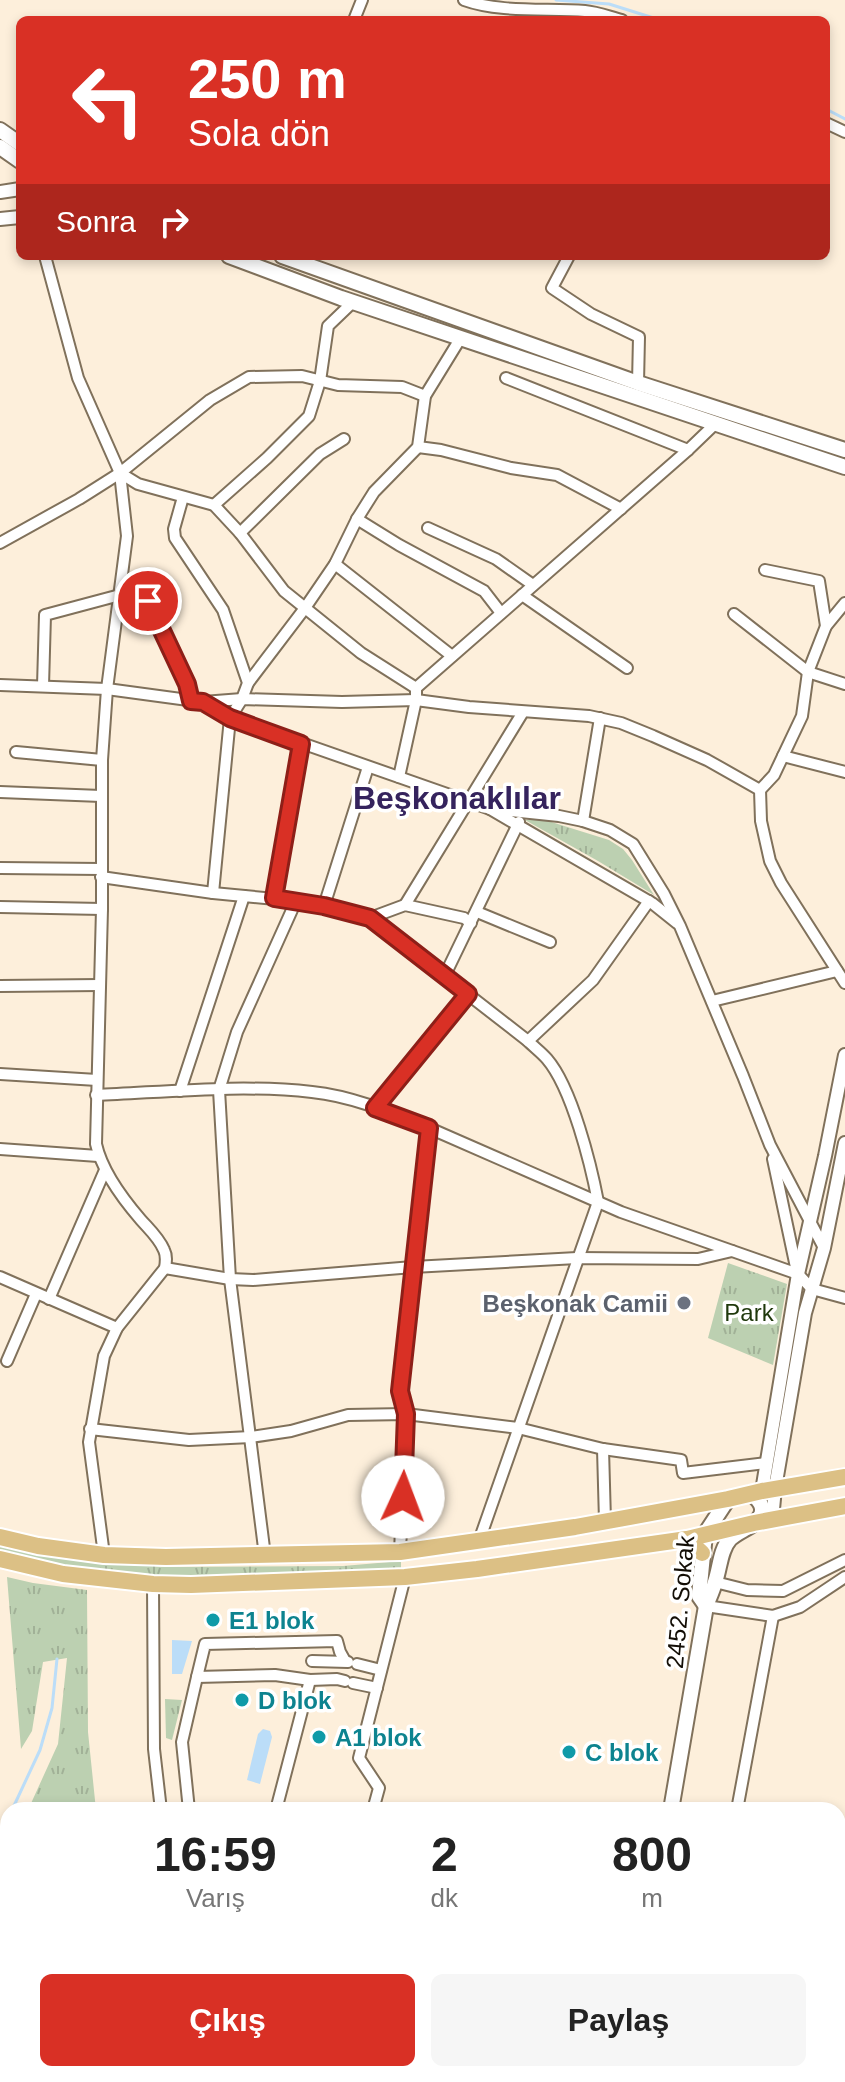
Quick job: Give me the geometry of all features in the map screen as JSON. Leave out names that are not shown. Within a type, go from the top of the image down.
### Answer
[{"type":"main road","points":[[1,136],[16,156]]},
{"type":"main road","points":[[240,260],[460,339],[845,467]]},
{"type":"main road","points":[[293,260],[638,383],[845,450]]},
{"type":"main road","points":[[0,1537],[104,1555],[265,1556],[400,1552],[605,1521],[845,1477]]},
{"type":"main road","points":[[706,1606],[723,1552],[730,1540],[754,1523],[762,1513],[759,1500],[763,1491]]},
{"type":"main road","name":"2452. Sokak","points":[[672,1802],[706,1606],[699,1596],[705,1534],[728,1499]]},
{"type":"main road","points":[[0,1559],[63,1574],[153,1584],[405,1577],[687,1539],[845,1506]]},
{"type":"main road","points":[[687,1539],[702,1553]]},
{"type":"street","points":[[464,0],[532,15],[589,11],[607,16]]},
{"type":"street","points":[[46,260],[78,378],[120,473],[127,536],[107,689],[102,760],[96,1144],[105,1170],[165,1251],[165,1268],[117,1328],[104,1356],[89,1442],[104,1555]]},
{"type":"street","points":[[567,260],[552,288],[591,314],[639,337],[638,383]]},
{"type":"street","points":[[214,505],[309,416],[320,381],[328,326],[353,302]]},
{"type":"street","points":[[213,893],[230,718],[248,683],[335,564],[374,492],[418,447],[425,396],[460,339]]},
{"type":"street","points":[[0,543],[120,473],[210,400],[249,377],[302,376],[338,385],[402,387],[425,396]]},
{"type":"street","points":[[506,378],[688,450]]},
{"type":"street","points":[[399,777],[416,688],[714,425]]},
{"type":"street","points":[[240,533],[320,454],[344,439]]},
{"type":"street","points":[[418,447],[557,475],[621,509]]},
{"type":"street","points":[[120,473],[138,484],[214,505],[240,533],[284,591],[361,653],[416,688]]},
{"type":"street","points":[[183,497],[174,529],[175,538],[223,610],[248,683]]},
{"type":"street","points":[[357,519],[484,591],[501,613]]},
{"type":"street","points":[[428,528],[496,559],[533,585]]},
{"type":"street","points":[[335,564],[452,656]]},
{"type":"street","points":[[765,570],[819,581],[826,626]]},
{"type":"street","points":[[43,686],[45,615],[139,593],[146,598],[197,701],[230,718],[490,809],[649,901],[680,926]]},
{"type":"street","points":[[522,595],[627,668]]},
{"type":"street","points":[[845,603],[826,626],[808,672],[802,716],[774,775],[760,790],[761,821],[770,861],[845,983]]},
{"type":"street","points":[[734,614],[808,672],[845,684]]},
{"type":"street","points":[[0,685],[107,689],[197,701],[416,700],[600,718],[621,723],[707,760],[760,790]]},
{"type":"street","points":[[405,905],[523,712]]},
{"type":"street","points":[[583,821],[600,718]]},
{"type":"street","points":[[274,898],[301,744]]},
{"type":"street","points":[[16,752],[102,760]]},
{"type":"street","points":[[783,756],[845,772]]},
{"type":"street","points":[[324,906],[368,767]]},
{"type":"street","points":[[0,792],[101,796]]},
{"type":"street","points":[[490,809],[583,821],[610,830],[633,844],[680,926],[770,1145],[824,1248]]},
{"type":"street","points":[[445,975],[524,813]]},
{"type":"street","points":[[0,868],[101,873],[213,893],[296,901],[370,918],[547,1059],[570,1104],[591,1163],[598,1202],[479,1541]]},
{"type":"street","points":[[180,1091],[244,896]]},
{"type":"street","points":[[265,1556],[230,1279],[219,1090],[237,1032],[296,901]]},
{"type":"street","points":[[528,1041],[593,980],[649,901]]},
{"type":"street","points":[[370,918],[405,905],[464,918],[474,917],[550,942]]},
{"type":"street","points":[[0,907],[102,909]]},
{"type":"street","points":[[712,1001],[837,971]]},
{"type":"street","points":[[0,986],[100,985]]},
{"type":"street","points":[[375,1108],[468,994]]},
{"type":"street","points":[[772,1520],[763,1491],[766,1463],[798,1274],[845,1055]]},
{"type":"street","points":[[0,1074],[97,1080]]},
{"type":"street","points":[[96,1095],[219,1090],[313,1092],[375,1108],[429,1128],[598,1202],[798,1274],[812,1289],[845,1298]]},
{"type":"street","points":[[400,1552],[406,1414],[400,1391],[429,1128]]},
{"type":"street","points":[[763,1491],[805,1313],[824,1248],[845,1143]]},
{"type":"street","points":[[770,1145],[798,1274]]},
{"type":"street","points":[[0,1149],[98,1156]]},
{"type":"street","points":[[49,1299],[105,1170]]},
{"type":"street","points":[[165,1268],[253,1280],[577,1258],[698,1259],[732,1251]]},
{"type":"street","points":[[0,1277],[117,1328]]},
{"type":"street","points":[[7,1361],[36,1294]]},
{"type":"street","points":[[90,1429],[189,1440],[251,1437],[291,1431],[348,1415],[406,1414],[518,1428],[603,1449],[681,1460],[683,1473],[766,1463]]},
{"type":"street","points":[[603,1449],[605,1521]]},
{"type":"street","points":[[715,1582],[747,1590],[783,1591],[845,1560]]},
{"type":"street","points":[[375,1802],[379,1788],[359,1758],[405,1577]]},
{"type":"street","points":[[706,1606],[773,1616],[800,1607],[845,1577]]},
{"type":"street","points":[[153,1584],[154,1749],[160,1802]]},
{"type":"street","points":[[738,1802],[773,1616]]},
{"type":"street","points":[[188,1802],[182,1742],[205,1644],[337,1641],[340,1652],[351,1663]]},
{"type":"street","points":[[312,1661],[351,1663],[381,1670]]},
{"type":"street","points":[[197,1677],[275,1675],[310,1680],[337,1679],[377,1688]]},
{"type":"street","points":[[278,1802],[310,1680]]},
{"type":"green space","points":[[525,820],[545,820],[609,840],[632,860],[654,895],[598,861]]},
{"type":"green space","name":"Park","points":[[728,1263],[787,1284],[773,1365],[708,1338]]},
{"type":"green space","points":[[0,1544],[104,1562],[166,1567],[343,1566],[401,1561],[401,1572],[164,1578],[63,1568],[0,1553]]},
{"type":"green space","points":[[7,1577],[87,1590],[88,1732],[95,1802],[32,1802],[58,1744],[67,1658],[43,1662],[32,1731],[21,1749]]},
{"type":"green space","points":[[165,1699],[182,1700],[172,1740],[166,1738]]},
{"type":"water","points":[[172,1640],[192,1641],[182,1674],[172,1674]]},
{"type":"water","points":[[263,1729],[270,1731],[272,1737],[260,1784],[247,1780],[258,1734]]},
{"type":"waterway","points":[[556,0],[609,4],[647,16]]},
{"type":"waterway","points":[[830,111],[845,119]]},
{"type":"waterway","points":[[16,1802],[40,1750],[52,1708],[57,1659]]},
{"type":"place","name":"Beşkonak Camii","points":[[684,1303]]},
{"type":"place","name":"E1 blok","points":[[213,1620]]},
{"type":"place","name":"D blok","points":[[242,1700]]},
{"type":"place","name":"A1 blok","points":[[319,1737]]},
{"type":"place","name":"C blok","points":[[569,1752]]},
{"type":"district","name":"Beşkonaklılar","points":[[457,798]]},
{"type":"route","points":[[148,601],[187,684],[191,701],[203,702],[230,718],[301,744],[274,898],[370,918],[468,994],[375,1108],[429,1128],[400,1391],[406,1414],[403,1497]]}]
